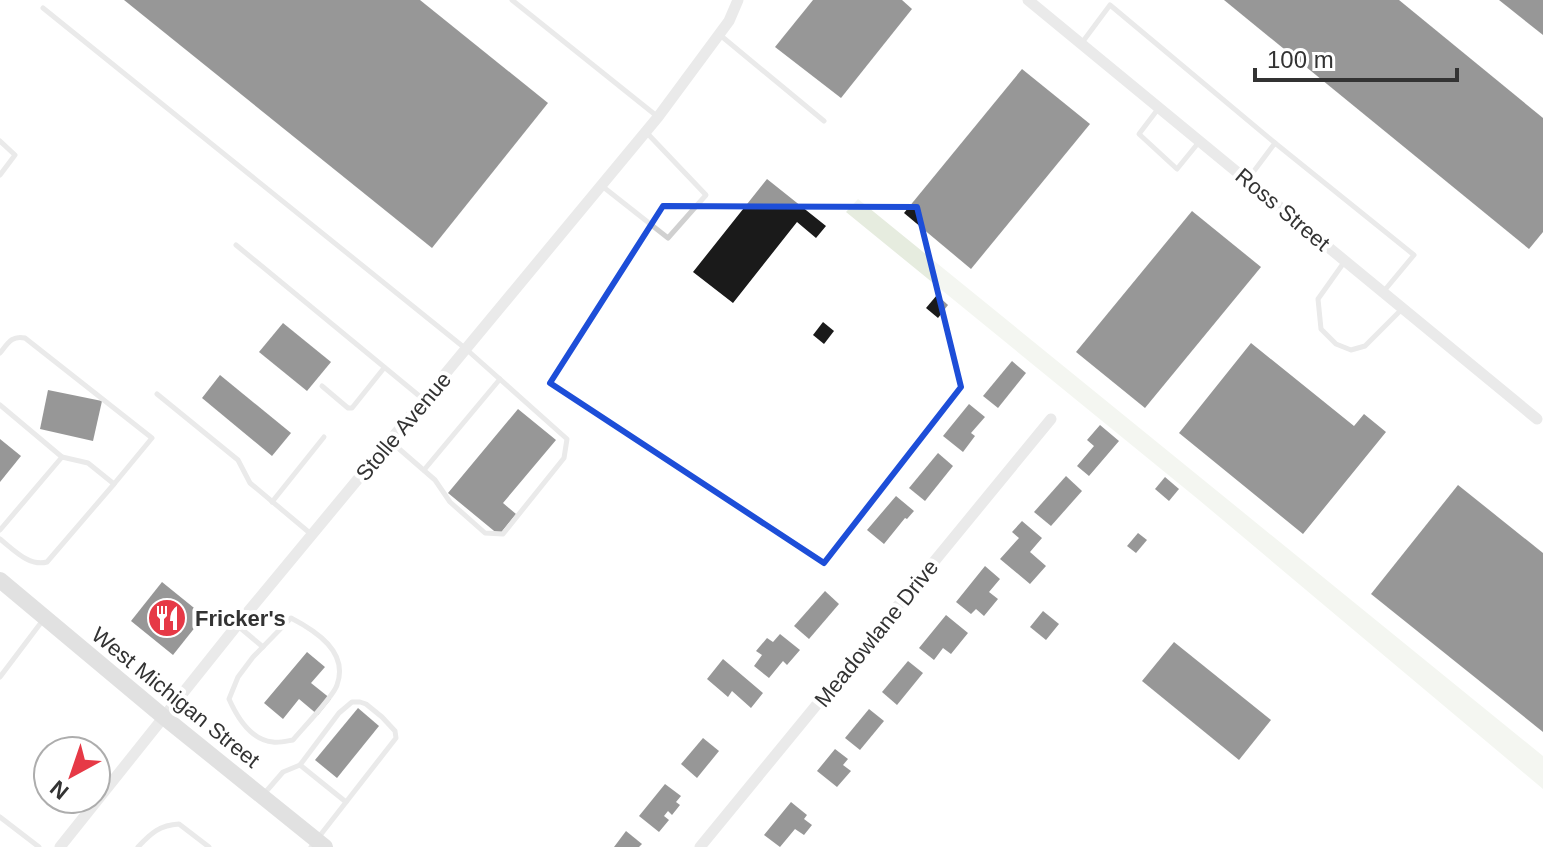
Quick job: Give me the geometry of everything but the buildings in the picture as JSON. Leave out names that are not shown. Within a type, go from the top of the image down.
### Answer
[{"type":"main road","name":"West Michigan Street","points":[[0,580],[317,845]]},
{"type":"street","name":"Stolle Avenue","points":[[60,847],[238,625],[646,132],[729,21],[738,0]]},
{"type":"street","name":"Ross Street","points":[[1028,0],[1537,419]]},
{"type":"street","name":"Meadowlane Drive","points":[[700,847],[1051,419]]},
{"type":"lane","points":[[512,0],[658,117]]},
{"type":"lane","points":[[1081,44],[1110,5],[1414,255],[1383,292]]},
{"type":"lane","points":[[43,8],[466,349],[567,439],[564,458],[503,534],[485,533],[450,502],[435,480],[390,441]]},
{"type":"lane","points":[[719,34],[824,121]]},
{"type":"lane","points":[[1159,108],[1139,134],[1177,169],[1200,141]]},
{"type":"lane","points":[[601,185],[668,238],[706,195],[646,132]]},
{"type":"lane","points":[[0,141],[15,155],[0,175]]},
{"type":"lane","points":[[1247,180],[1275,143]]},
{"type":"lane","points":[[236,245],[424,399]]},
{"type":"lane","points":[[1345,261],[1318,299],[1321,329],[1336,344],[1351,350],[1365,346],[1403,308]]},
{"type":"lane","points":[[0,353],[12,339],[18,336],[25,338],[152,438],[47,562],[40,564],[30,561],[0,539]]},
{"type":"lane","points":[[322,386],[352,408],[384,368]]},
{"type":"lane","points":[[424,470],[500,379]]},
{"type":"lane","points":[[157,394],[238,460],[250,483],[312,535]]},
{"type":"lane","points":[[2,409],[62,457],[88,463],[114,484]]},
{"type":"lane","points":[[272,502],[324,437]]},
{"type":"lane","points":[[0,530],[62,457]]},
{"type":"lane","points":[[0,677],[45,618]]},
{"type":"lane","points":[[291,618],[312,629],[331,646],[340,666],[337,687],[293,740],[274,743],[259,738],[239,720],[229,699],[238,677],[263,647],[291,618]]},
{"type":"lane","points":[[238,625],[263,647]]},
{"type":"lane","points":[[262,796],[283,772],[300,765],[339,713],[352,702],[366,704],[382,717],[395,731],[396,738],[317,845]]},
{"type":"lane","points":[[300,765],[346,802]]},
{"type":"lane","points":[[0,817],[39,847]]},
{"type":"lane","points":[[138,847],[148,836],[166,825],[179,824],[209,847]]},
{"type":"highlighted area","points":[[663,206],[917,207],[961,387],[824,563],[550,383]]},
{"type":"shaded area","points":[[858,199],[1543,756],[1543,789],[1199,500],[846,212]]},
{"type":"place","name":"Fricker's","points":[[167,618]]}]
